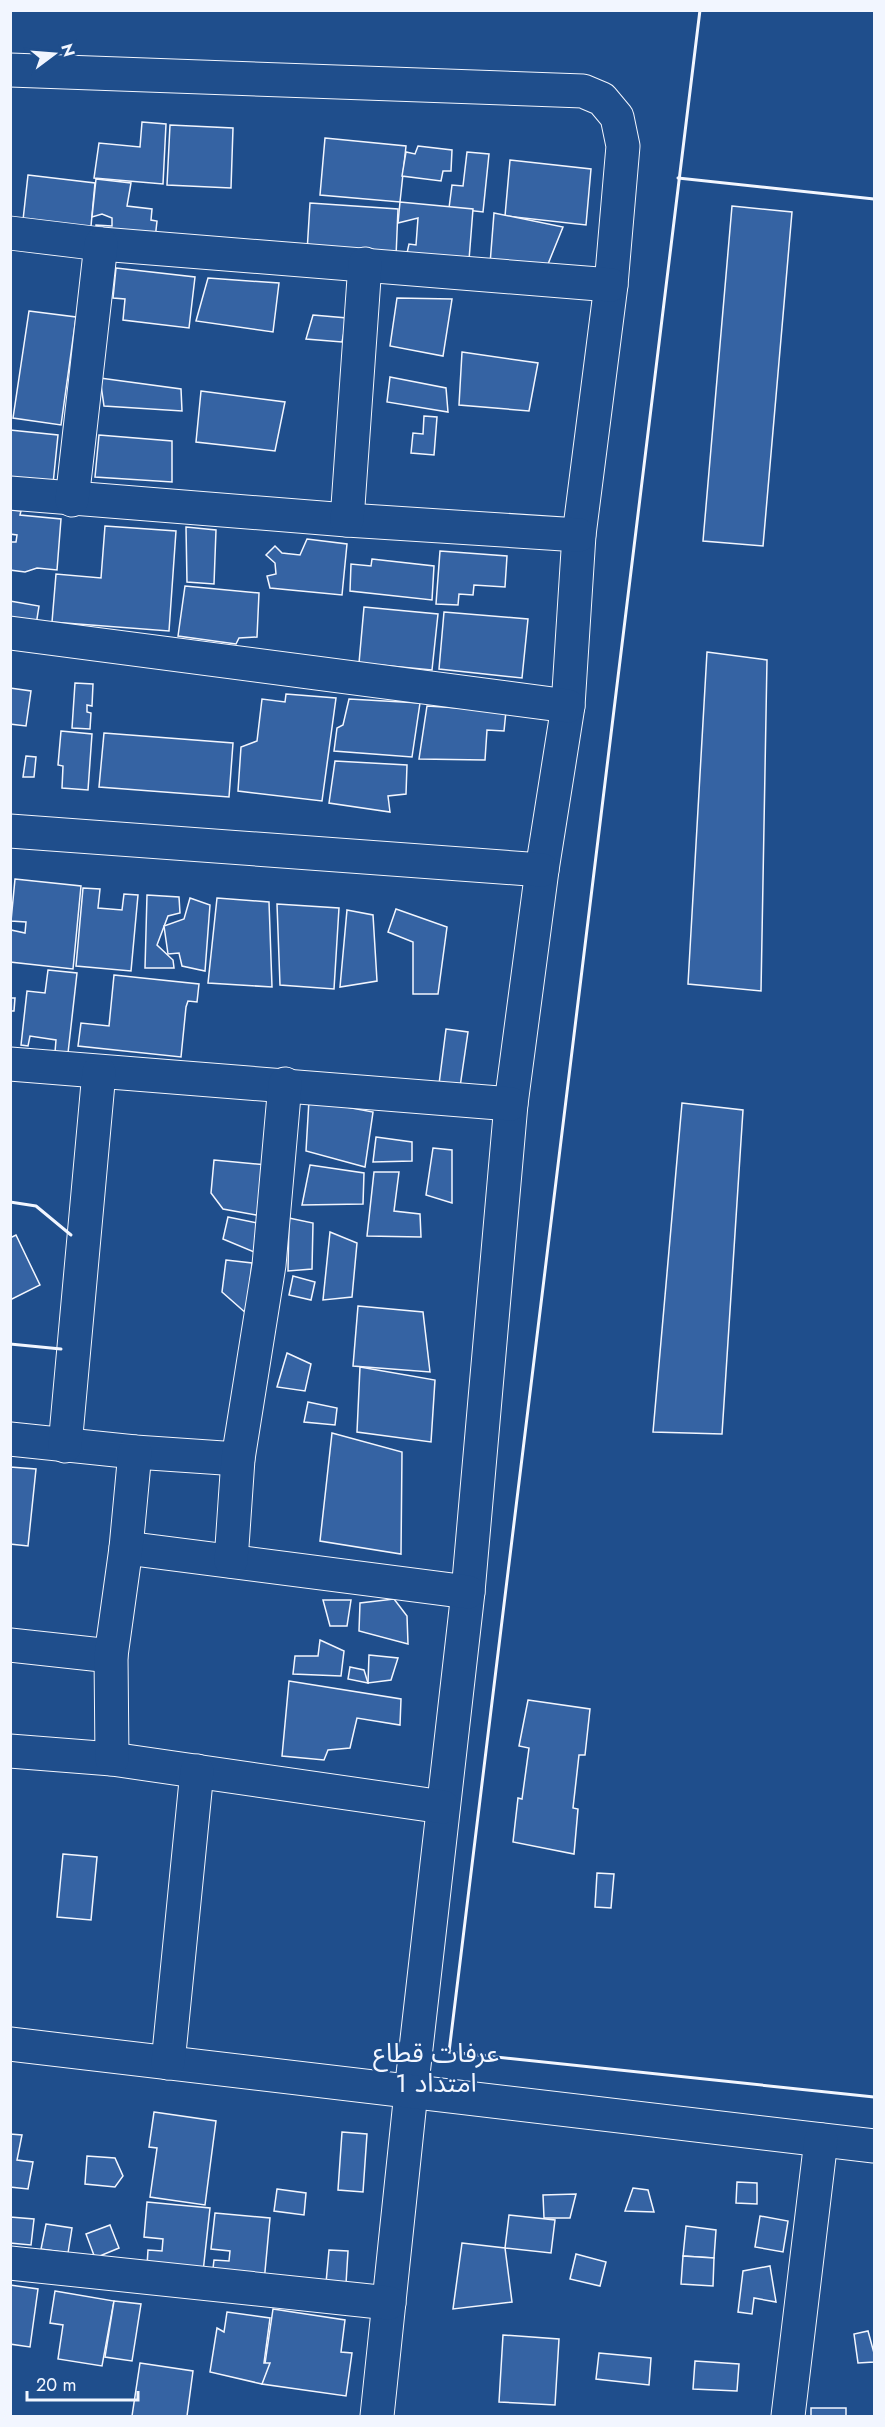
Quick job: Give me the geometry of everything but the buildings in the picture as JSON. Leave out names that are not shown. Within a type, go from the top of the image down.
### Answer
[{"type":"street","points":[[10,70],[583,91],[603,99],[617,117],[623,146],[611,285],[579,535],[568,706],[542,870],[511,1104],[468,1592],[377,2416]]},
{"type":"street","points":[[10,233],[101,244],[611,285]]},
{"type":"street","points":[[72,500],[101,244]]},
{"type":"street","points":[[346,520],[365,264]]},
{"type":"street","points":[[10,493],[72,500],[579,535]]},
{"type":"street","points":[[10,633],[568,706]]},
{"type":"street","points":[[10,831],[542,870]]},
{"type":"street","points":[[10,1064],[285,1084],[511,1104]]},
{"type":"street","points":[[65,1446],[99,1072]]},
{"type":"street","points":[[231,1561],[238,1459],[269,1264],[285,1084]]},
{"type":"street","points":[[10,1439],[65,1446],[238,1459]]},
{"type":"street","points":[[112,1759],[111,1656],[126,1548],[135,1452]]},
{"type":"street","points":[[126,1548],[468,1592]]},
{"type":"street","points":[[10,1645],[111,1656]]},
{"type":"street","points":[[10,1750],[112,1759],[443,1807]]},
{"type":"street","points":[[168,2063],[197,1771]]},
{"type":"street","points":[[10,2044],[874,2146]]},
{"type":"street","points":[[788,2416],[821,2140]]},
{"type":"street","points":[[10,2263],[389,2303]]},
{"type":"wall","points":[[700,10],[449,2052],[874,2097]]},
{"type":"wall","points":[[678,178],[874,199]]},
{"type":"wall","points":[[10,1202],[36,1206],[71,1235]]},
{"type":"wall","points":[[10,1344],[61,1349]]},
{"type":"district","name":"عرفات قطاع 1 امتداد","points":[[436,2068]]}]
